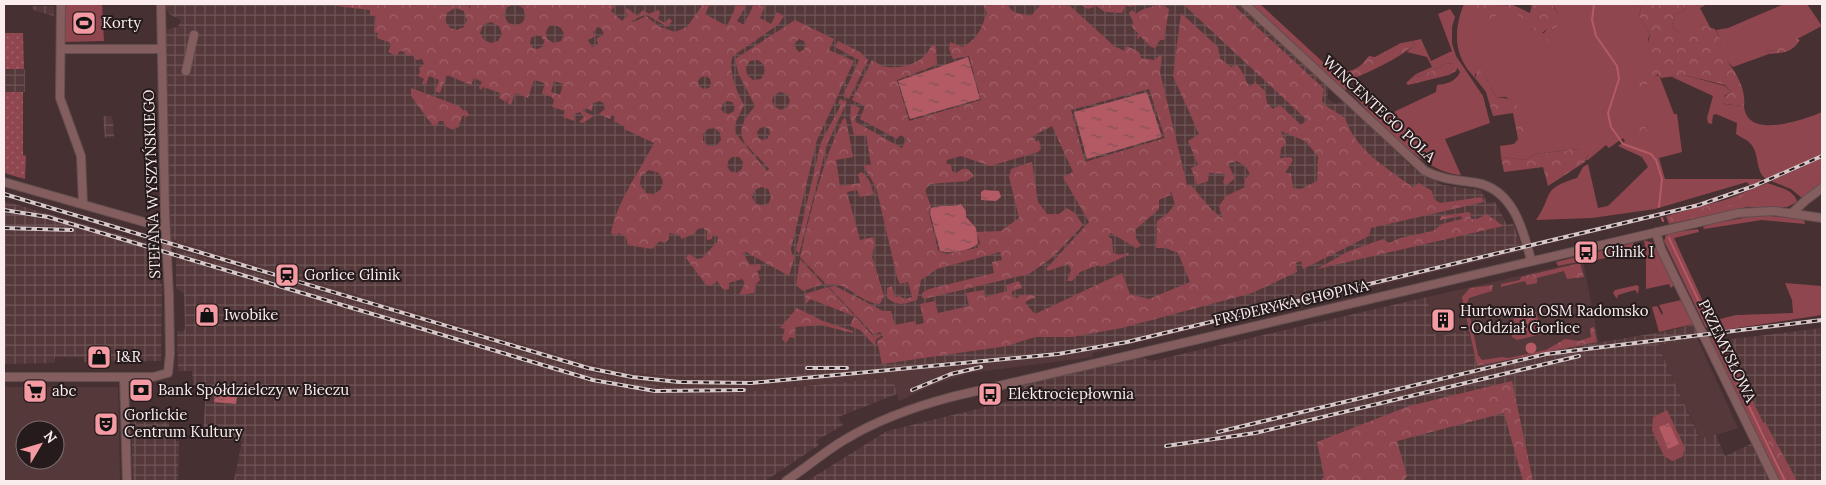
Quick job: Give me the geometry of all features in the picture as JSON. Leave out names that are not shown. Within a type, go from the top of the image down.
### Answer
[{"type":"street","points":[[61,4],[60,98],[81,156],[83,204]]},
{"type":"street","name":"STEFANA WYSZYŃSKIEGO","points":[[124,377],[162,376],[168,373],[170,364],[165,228],[161,4]]},
{"type":"street","name":"WINCENTEGO POLA","points":[[1245,4],[1425,171],[1446,180],[1487,186],[1504,197],[1519,222],[1532,260]]},
{"type":"street","points":[[186,71],[194,35]]},
{"type":"street","points":[[60,49],[162,49]]},
{"type":"street","points":[[4,182],[165,228]]},
{"type":"street","points":[[1792,213],[1822,188]]},
{"type":"street","name":"FRYDERYKA CHOPINA","points":[[786,481],[846,439],[881,420],[917,406],[1039,375],[1739,213],[1774,211],[1822,218]]},
{"type":"street","name":"PRZEMYSŁOWA","points":[[1656,232],[1661,249],[1775,481]]},
{"type":"street","points":[[4,377],[124,377],[127,481]]},
{"type":"shaded area","points":[[164,4],[1239,4],[1329,87],[1327,98],[1334,104],[1345,101],[1411,166],[1442,185],[1481,190],[1487,202],[1495,202],[1507,225],[1513,223],[1521,245],[1123,341],[1065,351],[784,378],[711,380],[625,372],[559,355],[169,238],[165,42],[167,30],[178,27],[181,20],[169,14]]},
{"type":"shaded area","points":[[32,6],[54,6],[54,16],[36,11],[32,9]]},
{"type":"shaded area","points":[[4,69],[25,69],[25,92],[4,92]]},
{"type":"shaded area","points":[[103,116],[111,116],[114,137],[105,138]]},
{"type":"shaded area","points":[[4,201],[159,246],[160,283],[162,284],[161,361],[84,362],[84,357],[55,357],[54,363],[4,364]]},
{"type":"shaded area","points":[[169,238],[559,355],[625,372],[711,380],[784,378],[836,374],[1065,351],[1107,344],[1521,245],[1523,251],[1093,353],[1093,357],[969,373],[933,385],[899,401],[891,377],[735,393],[734,388],[668,387],[602,375],[171,247]]},
{"type":"shaded area","points":[[176,249],[602,375],[668,387],[734,387],[735,393],[892,377],[897,394],[838,417],[843,425],[816,441],[819,445],[765,481],[234,481],[242,441],[203,438],[206,385],[193,385],[192,371],[178,371],[177,331],[184,331],[185,328],[184,294],[176,288]]},
{"type":"shaded area","points":[[1583,261],[1599,343],[1547,351],[1476,367],[1436,337],[1427,297]]},
{"type":"shaded area","points":[[1427,297],[1436,337],[1468,330],[1477,367],[1547,351],[1668,331],[1693,324],[1700,338],[1658,345],[1700,439],[1716,435],[1725,456],[1751,444],[1769,481],[807,481],[887,431],[1018,399],[1016,384],[1141,357],[1152,361]]},
{"type":"shaded area","points":[[1822,328],[1822,481],[1797,481],[1765,422],[1763,422],[1724,340]]},
{"type":"shaded area","points":[[1697,338],[1738,428],[1701,440],[1658,345]]},
{"type":"shaded area","points":[[4,387],[118,387],[120,481],[4,481]]},
{"type":"shaded area","points":[[169,421],[169,429],[176,430],[176,441],[179,441],[178,481],[133,481],[131,422]]},
{"type":"green space","name":"Korty","points":[[64,4],[102,4],[104,41],[64,42]]},
{"type":"green space","points":[[337,4],[436,4],[443,6],[469,4],[469,10],[471,4],[515,4],[616,4],[611,11],[622,21],[628,15],[625,12],[627,8],[637,16],[643,10],[649,14],[658,10],[660,12],[658,19],[665,23],[669,18],[672,21],[668,27],[645,14],[632,21],[634,22],[646,16],[658,26],[675,32],[687,27],[703,4],[710,4],[705,14],[727,26],[737,4],[746,6],[737,21],[744,25],[754,4],[765,6],[760,18],[771,24],[777,12],[784,16],[779,24],[733,56],[731,67],[738,94],[744,105],[735,124],[735,133],[767,171],[769,169],[743,140],[741,133],[742,126],[755,106],[738,73],[735,59],[795,20],[834,39],[829,50],[854,61],[817,140],[791,249],[792,254],[795,256],[789,276],[746,252],[743,253],[750,265],[760,264],[761,269],[757,271],[760,280],[755,285],[754,293],[739,295],[745,283],[742,279],[729,283],[729,289],[724,290],[717,281],[711,286],[706,285],[686,258],[689,254],[697,259],[702,258],[717,242],[718,237],[713,234],[712,239],[707,240],[707,231],[703,228],[681,239],[680,235],[669,233],[669,239],[664,243],[660,241],[652,249],[628,245],[626,237],[619,233],[616,236],[611,233],[614,221],[624,197],[654,143],[624,129],[625,127],[614,121],[615,116],[612,115],[610,119],[599,114],[605,109],[604,104],[600,101],[593,103],[592,111],[585,108],[583,111],[594,116],[583,123],[579,122],[584,117],[580,112],[574,114],[575,121],[563,117],[565,111],[552,107],[554,101],[552,97],[542,94],[545,83],[534,80],[528,98],[515,93],[511,105],[507,103],[511,94],[506,102],[499,98],[500,93],[483,87],[481,90],[479,88],[482,82],[474,78],[471,85],[447,75],[440,93],[435,91],[439,80],[429,76],[426,85],[422,84],[424,79],[418,76],[419,68],[424,64],[422,59],[415,60],[413,55],[407,56],[403,51],[399,52],[397,56],[388,52],[391,45],[377,38],[378,33],[374,32],[376,16],[370,15],[370,10],[337,6]],"holes":[[[515,4],[523,8],[526,16],[522,23],[515,25],[508,23],[504,15],[507,7]],[[455,8],[464,11],[467,20],[464,27],[457,30],[450,28],[445,21],[447,13]],[[491,22],[499,26],[502,34],[498,41],[491,43],[484,40],[480,33],[483,25]],[[556,25],[561,28],[564,34],[561,41],[554,43],[547,39],[546,32],[549,26]],[[598,27],[602,29],[604,35],[597,38],[598,45],[592,47],[588,40],[595,36],[593,32]],[[536,35],[541,36],[544,41],[543,46],[538,49],[533,48],[530,43],[531,38]],[[799,39],[804,41],[806,45],[804,50],[799,52],[793,45]],[[758,60],[764,65],[765,72],[761,79],[753,80],[747,75],[746,67],[750,61]],[[706,76],[710,79],[711,84],[709,88],[704,89],[699,86],[698,81],[701,77]],[[554,81],[563,84],[560,95],[551,92]],[[780,92],[787,94],[790,101],[787,107],[781,110],[775,107],[772,101],[774,95]],[[727,101],[732,102],[735,106],[734,111],[729,114],[724,113],[721,109],[723,104]],[[765,127],[769,129],[770,134],[767,139],[762,140],[758,137],[757,132],[760,128]],[[715,128],[720,133],[721,140],[716,146],[708,146],[703,141],[703,134],[708,129]],[[732,157],[739,157],[743,162],[742,169],[736,173],[730,171],[727,166],[728,161]],[[649,170],[659,173],[663,181],[661,189],[654,194],[646,193],[640,185],[641,176]],[[761,187],[768,189],[771,196],[769,203],[762,206],[755,203],[752,197],[755,190]]]},
{"type":"green space","points":[[983,4],[1008,4],[1009,8],[1014,12],[1031,16],[1041,4],[1068,4],[1114,46],[1125,51],[1127,46],[1139,52],[1141,58],[1154,60],[1160,55],[1162,57],[1160,72],[1187,185],[1191,185],[1211,209],[1222,218],[1219,206],[1226,196],[1245,187],[1245,179],[1250,174],[1246,167],[1237,161],[1228,164],[1235,178],[1226,186],[1223,182],[1226,174],[1209,173],[1208,181],[1197,185],[1191,168],[1198,165],[1188,141],[1199,134],[1173,76],[1181,13],[1218,47],[1220,58],[1231,67],[1237,65],[1250,87],[1255,82],[1265,91],[1267,103],[1273,109],[1280,105],[1301,125],[1307,120],[1183,4],[1232,4],[1324,89],[1322,101],[1326,106],[1345,118],[1356,140],[1364,149],[1412,187],[1419,183],[1432,191],[1434,199],[1440,203],[1482,197],[1484,202],[1371,228],[1369,236],[1303,269],[1301,261],[1296,263],[1297,272],[1252,293],[1122,328],[1072,337],[1035,337],[1007,346],[882,364],[877,341],[883,337],[880,332],[874,335],[829,287],[835,286],[883,311],[891,311],[895,325],[915,321],[916,325],[924,323],[920,304],[935,301],[938,313],[969,306],[966,293],[984,290],[985,297],[1007,291],[1006,285],[1019,281],[1022,288],[1012,291],[1012,296],[1017,298],[1020,295],[1035,295],[1035,298],[1025,303],[1035,314],[1122,273],[1130,294],[1149,299],[1190,282],[1178,253],[1165,248],[1156,248],[1157,221],[1168,213],[1175,204],[1171,191],[1170,195],[1159,200],[1159,209],[1135,230],[1136,238],[1141,246],[1136,248],[1111,233],[1108,236],[1112,239],[1113,253],[1120,255],[1129,253],[1128,255],[1101,267],[1098,265],[1080,272],[1072,281],[1067,281],[1071,270],[1068,264],[1048,271],[1046,269],[1089,222],[1063,177],[1073,172],[1052,126],[1033,136],[1035,142],[1039,140],[1041,149],[1038,152],[990,166],[961,156],[947,160],[946,163],[951,165],[952,171],[956,173],[962,169],[968,169],[974,176],[967,181],[930,184],[925,190],[931,207],[929,213],[938,250],[945,254],[977,248],[980,243],[976,232],[1001,231],[1019,218],[1009,177],[1011,169],[1032,162],[1038,202],[1047,214],[1059,214],[1067,208],[1075,213],[1083,225],[1053,257],[1029,274],[924,299],[922,297],[922,293],[929,289],[994,273],[992,262],[1002,260],[1000,252],[937,269],[921,280],[917,300],[901,304],[887,298],[887,288],[892,286],[895,297],[900,296],[904,299],[912,297],[908,282],[900,284],[897,277],[877,191],[863,165],[871,165],[866,135],[854,136],[850,117],[851,104],[860,108],[854,121],[902,148],[907,139],[900,135],[897,139],[860,119],[865,106],[852,100],[872,60],[885,67],[900,67],[919,60],[928,52],[931,46],[936,45],[937,64],[897,80],[909,121],[981,100],[969,56],[953,59],[949,49],[950,42],[962,47],[972,41],[981,29],[987,13]],"holes":[[[1149,89],[1165,138],[1085,162],[1071,110]],[[1281,131],[1305,141],[1318,156],[1317,181],[1301,189],[1293,188],[1291,173],[1285,173],[1293,160],[1291,157],[1280,158],[1281,148],[1286,144]]]},
{"type":"green space","points":[[1080,4],[1141,4],[1130,7],[1126,5],[1122,13],[1105,12],[1096,6],[1088,9]]},
{"type":"green space","points":[[1249,4],[1260,4],[1337,75],[1342,74],[1340,81],[1345,81],[1381,118],[1436,92],[1437,85],[1450,82],[1460,72],[1454,63],[1445,64],[1419,77],[1416,74],[1432,67],[1427,57],[1407,52],[1415,44],[1412,41],[1421,39],[1431,61],[1452,51],[1438,14],[1450,9],[1455,17],[1452,27],[1452,43],[1456,56],[1483,96],[1490,123],[1445,139],[1461,175],[1446,172],[1430,165],[1400,142],[1347,89],[1343,91]]},
{"type":"green space","points":[[1464,4],[1495,4],[1499,8],[1498,15],[1486,21],[1462,9]]},
{"type":"green space","points":[[1495,4],[1508,4],[1506,5],[1534,27],[1529,33],[1544,33],[1558,14],[1552,4],[1639,4],[1641,8],[1639,16],[1650,34],[1648,39],[1653,59],[1645,87],[1651,78],[1659,75],[1674,114],[1677,114],[1682,152],[1659,158],[1665,179],[1760,179],[1763,181],[1750,186],[1747,182],[1655,209],[1592,218],[1536,220],[1549,194],[1565,182],[1577,178],[1583,167],[1588,164],[1598,208],[1608,206],[1648,167],[1642,157],[1618,146],[1625,141],[1623,138],[1609,148],[1606,145],[1588,160],[1586,160],[1588,155],[1580,149],[1534,154],[1526,160],[1501,157],[1500,146],[1514,144],[1514,148],[1525,141],[1526,113],[1506,97],[1496,97],[1483,72],[1475,74],[1475,78],[1463,62],[1457,37],[1457,28],[1462,9],[1487,20],[1497,5]]},
{"type":"green space","points":[[1511,4],[1530,13],[1532,4],[1552,4],[1559,16],[1558,26],[1554,29],[1547,29],[1538,36],[1532,34],[1530,37],[1528,34],[1534,27],[1506,6]]},
{"type":"green space","points":[[1639,4],[1687,4],[1683,11],[1675,14],[1672,26],[1677,32],[1705,26],[1715,29],[1721,40],[1718,53],[1733,69],[1741,84],[1744,106],[1725,104],[1721,99],[1731,92],[1725,85],[1684,75],[1661,78],[1658,74],[1641,90],[1634,87],[1652,61],[1649,46],[1650,34],[1639,16],[1641,8]]},
{"type":"green space","points":[[1687,4],[1707,4],[1700,8],[1710,27],[1677,32],[1672,26],[1675,14],[1683,11]]},
{"type":"green space","points":[[1784,4],[1807,4],[1822,26],[1776,50],[1767,51],[1769,54],[1733,67],[1717,53],[1721,40],[1716,30],[1728,28]]},
{"type":"green space","points":[[1156,5],[1163,5],[1169,9],[1164,40],[1160,40],[1155,48],[1151,47],[1140,36],[1137,40],[1138,33],[1132,27],[1133,22],[1129,13],[1132,10],[1136,14]]},
{"type":"green space","points":[[4,33],[23,33],[24,69],[4,69]]},
{"type":"green space","points":[[1551,33],[1555,33],[1559,39],[1555,45],[1551,45],[1547,41],[1547,37]]},
{"type":"green space","points":[[1796,38],[1800,40],[1790,50],[1769,54],[1767,51],[1776,50]]},
{"type":"green space","points":[[838,41],[860,52],[868,60],[849,99],[843,96],[859,60],[835,47]]},
{"type":"green space","points":[[1412,41],[1415,44],[1391,61],[1357,77],[1340,82],[1344,73],[1359,67],[1369,56],[1375,57],[1401,43]]},
{"type":"green space","points":[[1454,63],[1458,66],[1456,71],[1449,75],[1408,85],[1406,83],[1416,74],[1419,77],[1445,64]]},
{"type":"green space","points":[[1478,71],[1483,72],[1496,97],[1510,99],[1526,113],[1527,149],[1514,148],[1514,144],[1518,139],[1513,113],[1493,116],[1486,92],[1475,78]]},
{"type":"green space","points":[[1684,75],[1725,86],[1731,92],[1724,96],[1724,104],[1744,106],[1748,117],[1755,123],[1778,125],[1822,112],[1822,154],[1766,179],[1760,172],[1753,147],[1736,134],[1737,123],[1716,114],[1713,115],[1712,124],[1708,123],[1707,118],[1713,96],[1672,77]]},
{"type":"green space","points":[[411,88],[459,106],[464,111],[466,110],[469,115],[466,117],[463,115],[458,128],[455,127],[453,130],[445,126],[443,121],[439,121],[437,125],[433,126],[411,96]]},
{"type":"green space","points":[[4,92],[23,92],[23,155],[26,156],[25,179],[4,173]]},
{"type":"green space","points":[[1631,98],[1635,103],[1631,115],[1626,113],[1623,103]]},
{"type":"green space","points":[[840,99],[847,102],[827,144],[799,254],[796,250],[821,142],[841,105],[838,103]]},
{"type":"green space","points":[[843,119],[846,119],[853,157],[836,160],[840,186],[860,183],[858,174],[862,172],[869,180],[874,194],[860,197],[857,190],[847,192],[860,240],[873,237],[875,244],[872,256],[884,296],[880,304],[866,300],[841,286],[827,285],[800,257],[823,170]]},
{"type":"green space","points":[[1640,119],[1647,125],[1645,128],[1650,133],[1647,137],[1635,137],[1629,129],[1635,121]]},
{"type":"green space","points":[[1580,149],[1589,152],[1585,162],[1548,186],[1543,167],[1504,172],[1501,157],[1526,160],[1534,154]]},
{"type":"green space","points":[[1822,158],[1822,184],[1802,198],[1791,189],[1771,181]]},
{"type":"green space","points":[[1767,183],[1790,192],[1797,202],[1787,207],[1747,207],[1669,224],[1666,216],[1728,199]]},
{"type":"green space","points":[[1743,195],[1743,199],[1720,211],[1687,219],[1670,221],[1669,218]]},
{"type":"green space","points":[[1470,212],[1471,219],[1477,219],[1487,214],[1503,226],[1317,269],[1349,251],[1383,239],[1389,243],[1400,238],[1433,231],[1442,224],[1462,219],[1461,216],[1440,220],[1441,216]]},
{"type":"green space","points":[[1759,215],[1801,219],[1804,220],[1805,224],[1762,220],[1704,229],[1703,227],[1710,224]]},
{"type":"green space","points":[[1698,229],[1699,232],[1674,238],[1712,321],[1736,315],[1793,313],[1792,300],[1785,283],[1822,286],[1822,315],[1717,331],[1713,324],[1706,328],[1664,241],[1666,235],[1670,233]]},
{"type":"green space","points":[[1644,240],[1652,243],[1656,248],[1674,285],[1671,288],[1669,284],[1646,289]]},
{"type":"green space","points":[[1633,243],[1638,253],[1631,252],[1584,263],[1583,261],[1558,266],[1556,262]]},
{"type":"green space","points":[[800,259],[823,284],[803,291],[796,285]]},
{"type":"green space","points":[[1580,263],[1584,277],[1567,279],[1564,271],[1537,278],[1537,283],[1527,285],[1525,281],[1501,287],[1501,284],[1520,280],[1521,277]]},
{"type":"green space","points":[[1493,285],[1492,291],[1469,298],[1467,303],[1478,355],[1482,360],[1502,357],[1509,358],[1546,350],[1565,339],[1579,341],[1591,337],[1590,328],[1594,327],[1597,342],[1477,366],[1462,297],[1470,288]]},
{"type":"green space","points":[[1637,285],[1639,287],[1638,294],[1635,290],[1618,295],[1617,299],[1613,293],[1615,290]]},
{"type":"green space","points":[[828,287],[874,337],[879,334],[881,336],[875,340],[876,347],[860,330],[850,326],[854,316],[810,299],[806,304],[805,294]]},
{"type":"green space","points":[[1681,300],[1693,324],[1659,332],[1652,307],[1657,306],[1662,315],[1663,313],[1659,305]]},
{"type":"green space","points":[[797,308],[823,321],[853,331],[853,333],[821,325],[795,327],[795,338],[790,337],[786,343],[782,339],[785,329],[780,328]]},
{"type":"green space","points":[[1536,312],[1542,334],[1517,340],[1512,337],[1512,332],[1516,329],[1513,317]]},
{"type":"green space","points":[[1721,335],[1733,359],[1729,360],[1718,336]]},
{"type":"green space","points":[[1718,336],[1729,360],[1733,359],[1763,422],[1762,430],[1783,472],[1786,472],[1789,478],[1787,481],[1779,481],[1710,338]]},
{"type":"green space","points":[[1512,381],[1533,481],[1523,481],[1504,413],[1397,441],[1407,476],[1403,481],[1321,481],[1324,476],[1317,442],[1409,406]]},
{"type":"green space","points":[[1667,410],[1685,448],[1682,457],[1672,461],[1664,456],[1652,430],[1653,417]]},
{"type":"green space","points":[[1765,422],[1797,481],[1787,481],[1789,478],[1786,472],[1783,472],[1762,430],[1761,424]]},
{"type":"water","points":[[968,57],[980,99],[910,119],[898,81]]},
{"type":"water","points":[[1147,92],[1162,137],[1087,159],[1074,112]]},
{"type":"water","points":[[984,190],[999,191],[1001,197],[996,201],[981,200],[981,192]]},
{"type":"water","points":[[961,204],[966,211],[966,217],[976,228],[978,243],[971,248],[960,251],[940,251],[930,213],[931,208]]},
{"type":"water","points":[[1531,342],[1537,348],[1531,354],[1525,348]]},
{"type":"water","points":[[216,388],[238,390],[236,404],[214,402]]},
{"type":"water","points":[[1669,423],[1679,444],[1668,449],[1659,427]]},
{"type":"waterway","points":[[1594,4],[1592,20],[1596,36],[1617,66],[1619,79],[1608,113],[1611,127],[1623,144],[1651,154],[1656,160],[1662,179],[1659,207]]},
{"type":"waterway","points":[[1669,238],[1710,325]]},
{"type":"waterway","points":[[1716,338],[1785,481]]},
{"type":"railway","points":[[4,194],[588,368],[632,377],[679,382],[751,383],[1058,354],[1127,342],[1699,205],[1754,186],[1822,156]]},
{"type":"railway","points":[[4,210],[48,217],[593,380],[655,391],[744,390]]},
{"type":"railway","points":[[4,228],[72,230]]},
{"type":"railway","points":[[1218,432],[1546,354],[1822,320]]},
{"type":"railway","points":[[1166,446],[1255,433],[1579,356]]},
{"type":"railway","points":[[912,390],[951,374],[981,367]]},
{"type":"railway","points":[[807,368],[847,368]]},
{"type":"place","name":"Korty","points":[[84,23]]},
{"type":"place","name":"Glinik I","points":[[1586,252]]},
{"type":"place","name":"Gorlice Glinik","points":[[287,275]]},
{"type":"place","name":"Iwobike","points":[[207,315]]},
{"type":"place","name":"Hurtownia OSM Radomsko - Oddział Gorlice","points":[[1443,320]]},
{"type":"place","name":"I&R","points":[[99,357]]},
{"type":"place","name":"Bank Spółdzielczy w Bieczu","points":[[141,390]]},
{"type":"place","name":"abc","points":[[35,391]]},
{"type":"place","name":"Elektrociepłownia","points":[[990,394]]},
{"type":"place","name":"Gorlickie Centrum Kultury","points":[[106,424]]}]
